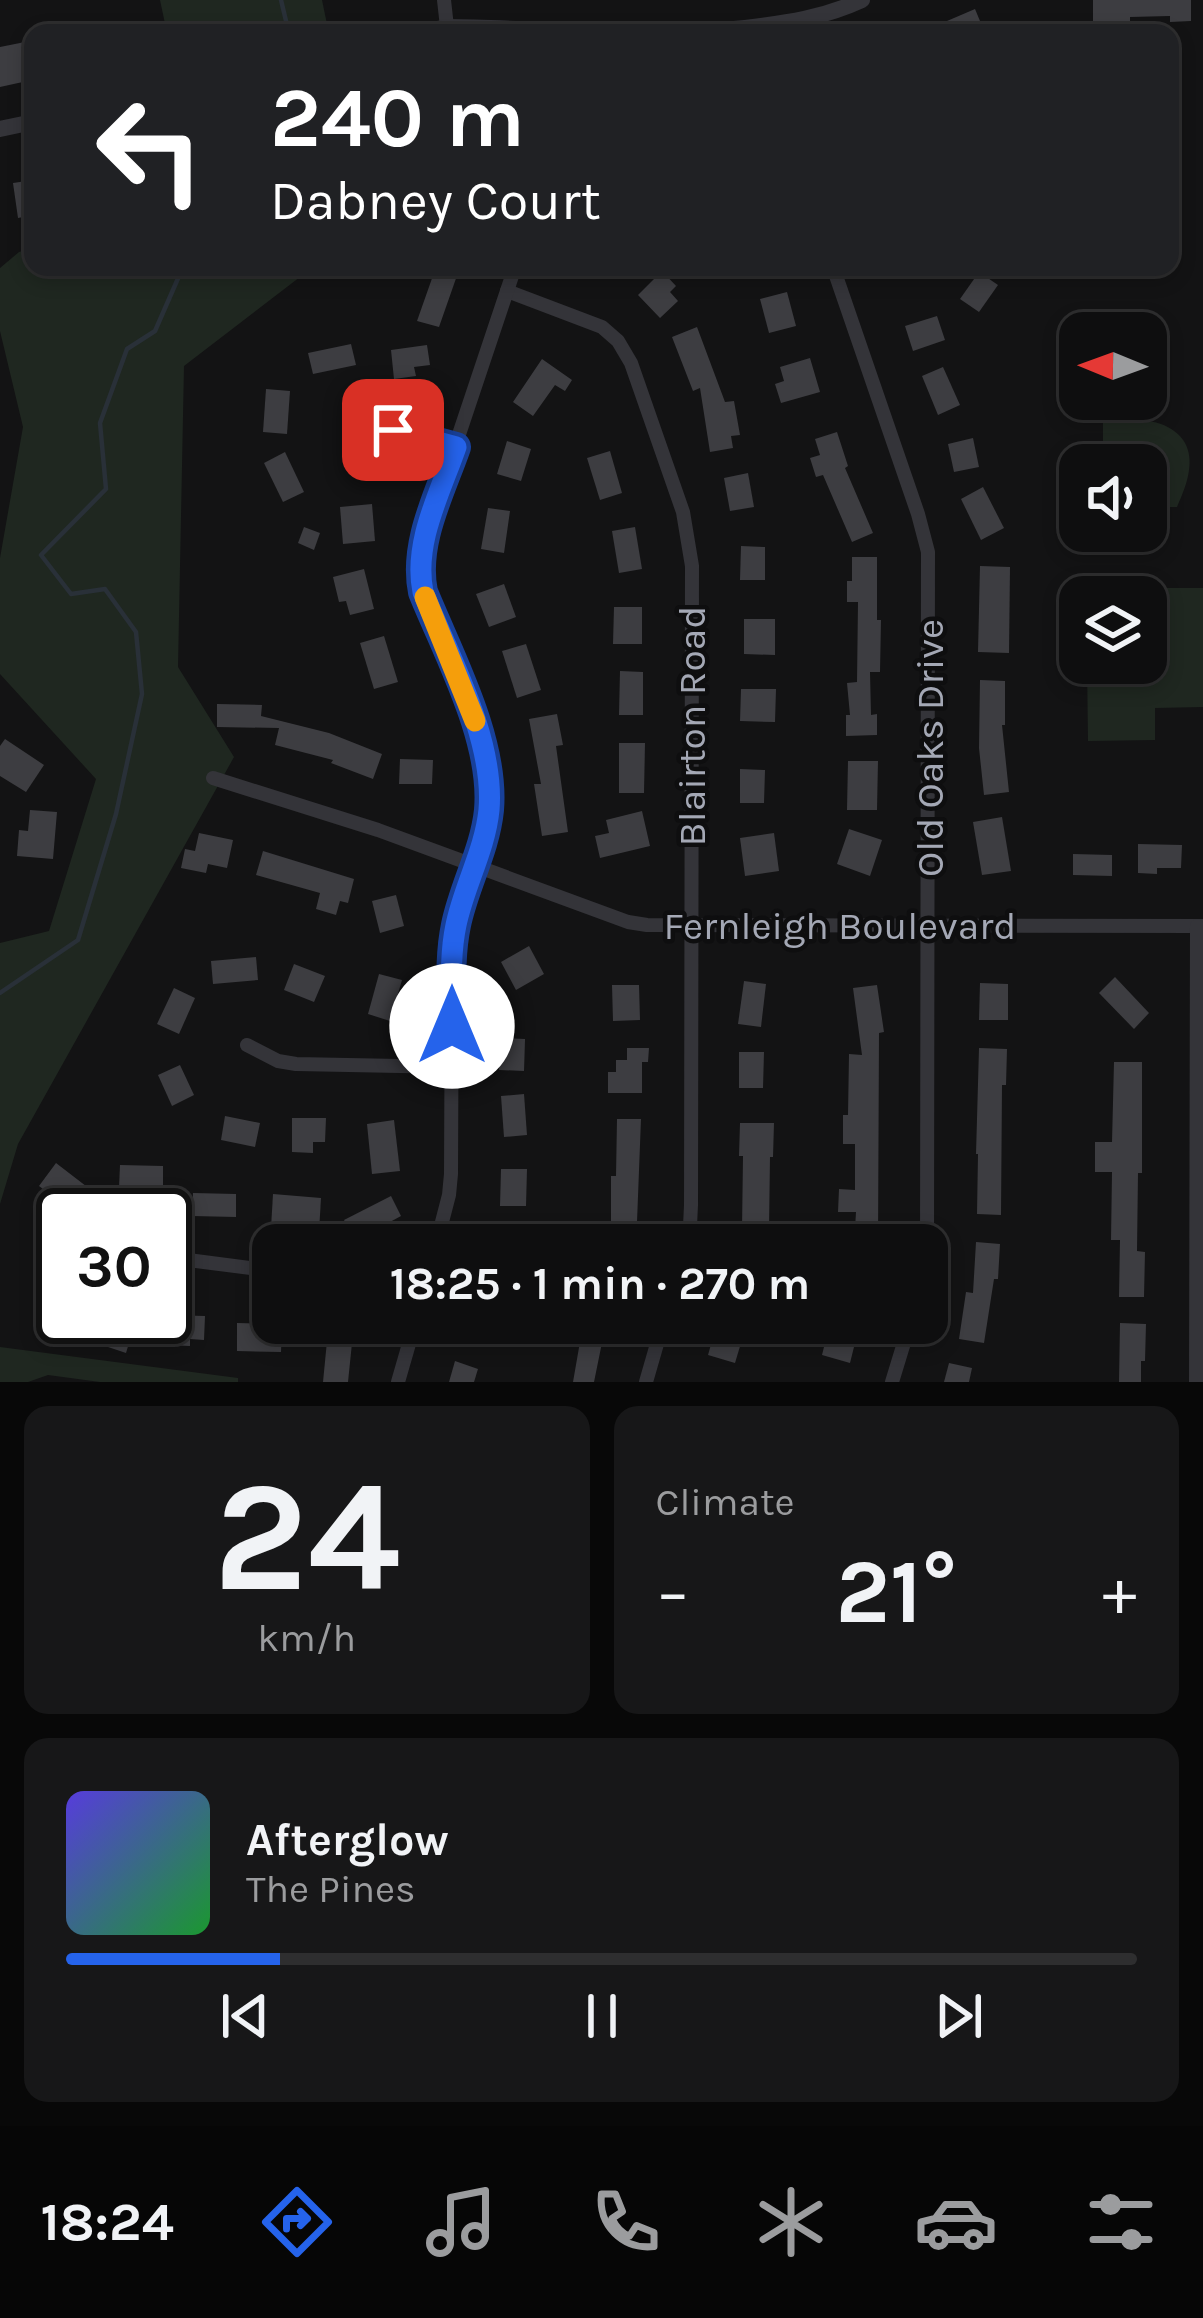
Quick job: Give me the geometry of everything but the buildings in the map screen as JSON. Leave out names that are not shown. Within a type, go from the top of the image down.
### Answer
[{"type":"street","points":[[792,24],[862,0]]},
{"type":"street","points":[[441,1224],[449,1195],[452,946],[489,813],[486,758],[477,725],[418,570],[421,548],[512,276]]},
{"type":"street","name":"Old Oaks Drive","points":[[837,276],[928,552],[927,1224]]},
{"type":"street","name":"Blairton Road","points":[[507,291],[592,322],[618,341],[631,363],[683,512],[692,566],[689,1224]]},
{"type":"street","points":[[356,434],[393,430],[456,447]]},
{"type":"street","name":"Fernleigh Boulevard","points":[[213,778],[378,830],[628,922],[1200,926]]},
{"type":"street","points":[[1196,1382],[1200,926]]},
{"type":"street","points":[[247,1045],[296,1064],[452,1066]]},
{"type":"street","points":[[192,1260],[252,1268]]},
{"type":"street","points":[[398,1382],[409,1344]]},
{"type":"street","points":[[646,1382],[657,1344]]},
{"type":"street","points":[[892,1382],[904,1344]]},
{"type":"shaded area","points":[[160,0],[322,0],[327,24],[165,24]]},
{"type":"shaded area","points":[[24,251],[24,276],[301,276],[184,366],[178,667],[234,757],[18,1144],[0,1204],[0,943],[49,931],[96,779],[0,674],[0,558],[23,427],[0,331],[0,268]]},
{"type":"shaded area","points":[[1103,421],[1155,422],[1174,431],[1190,460],[1177,507],[1167,507],[1167,444],[1103,444]]},
{"type":"shaded area","points":[[1167,588],[1203,588],[1203,707],[1155,708],[1155,740],[1088,741],[1087,684],[1167,684]]},
{"type":"shaded area","points":[[0,1347],[238,1378],[238,1382],[100,1382],[48,1375],[28,1382],[0,1382]]},
{"type":"waterway","points":[[281,0],[287,24]]},
{"type":"waterway","points":[[0,993],[78,940],[116,814],[142,694],[136,632],[105,589],[71,594],[41,555],[106,489],[100,423],[127,349],[155,331],[179,276]]},
{"type":"slow traffic","points":[[425,597],[475,721]]},
{"type":"route","points":[[393,430],[456,447],[421,548],[418,570],[477,725],[489,787],[489,813],[452,946],[452,1026]]}]
